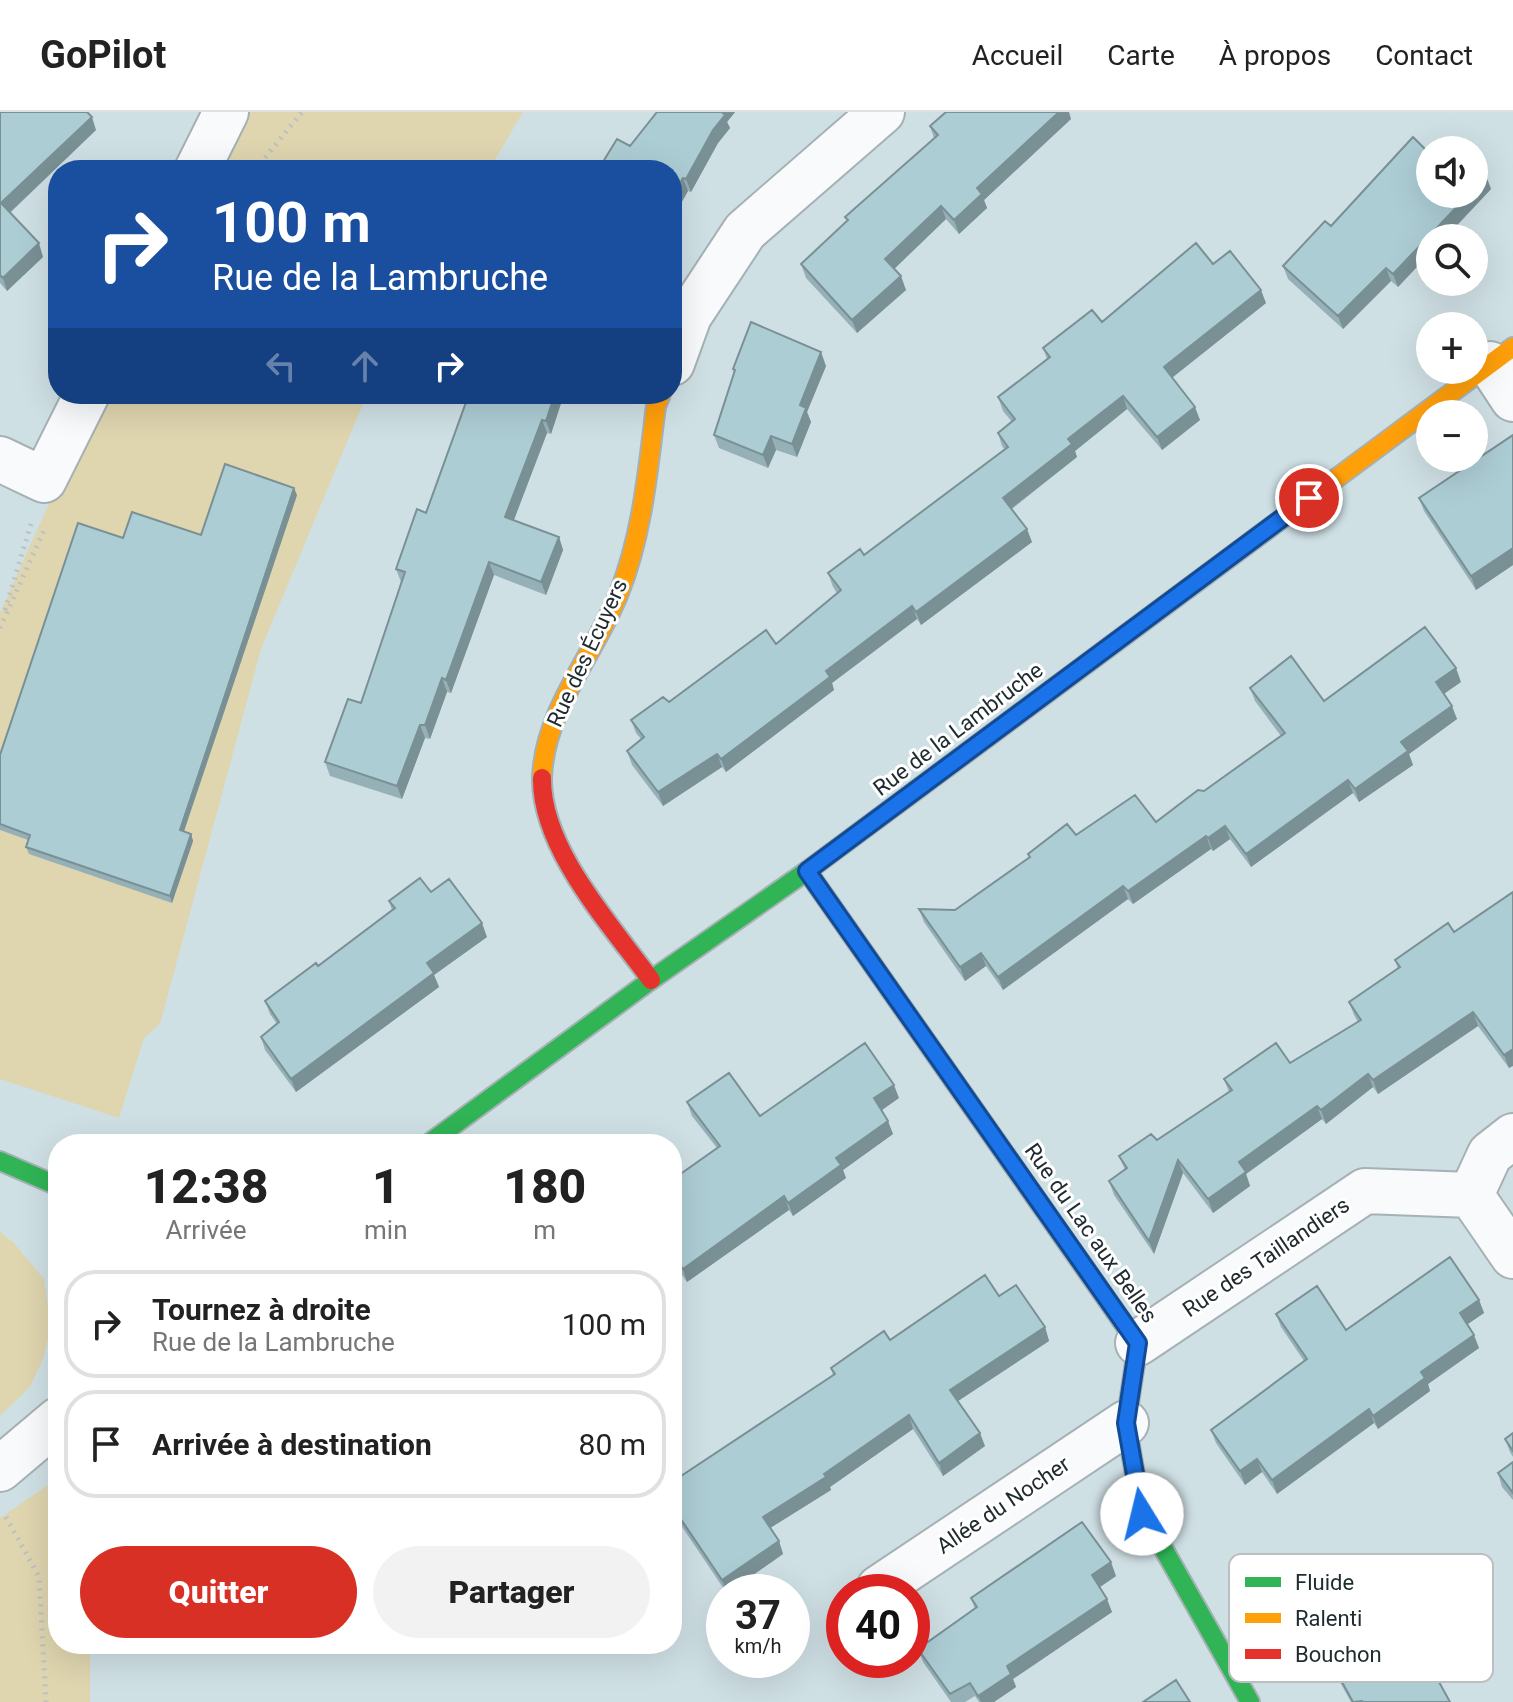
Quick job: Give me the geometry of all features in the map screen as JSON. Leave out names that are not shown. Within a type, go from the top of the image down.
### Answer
[{"type":"street","points":[[202,160],[226,112]]},
{"type":"street","points":[[682,335],[689,316],[745,231],[882,112]]},
{"type":"street","name":"Rue de la Lambruche","points":[[442,1134],[651,980],[1505,370]]},
{"type":"street","points":[[0,459],[44,480],[82,404]]},
{"type":"street","name":"Rue des Écuyers","points":[[651,980],[558,848],[542,793],[547,737],[620,592],[640,523],[657,404]]},
{"type":"street","name":"Rue du Lac aux Belles","points":[[807,871],[1138,1343],[1126,1423],[1142,1514],[1229,1665]]},
{"type":"street","points":[[1513,1136],[1490,1154],[1471,1195],[1513,1256]]},
{"type":"street","points":[[0,1161],[48,1182]]},
{"type":"street","name":"Rue des Taillandiers","points":[[1138,1343],[1365,1191],[1471,1195]]},
{"type":"street","name":"Allée du Nocher","points":[[900,1574],[1126,1423]]},
{"type":"street","points":[[0,1469],[48,1428]]},
{"type":"street","name":"Rue du Lac aux Belles","points":[[1239,1682],[1250,1702]]},
{"type":"path","points":[[263,160],[302,112]]},
{"type":"path","points":[[0,628],[44,480]]},
{"type":"path","points":[[0,1506],[39,1577],[46,1702]]},
{"type":"shaded area","points":[[248,112],[523,112],[495,160],[222,160]]},
{"type":"shaded area","points":[[98,404],[363,404],[261,649],[160,1024],[144,1038],[119,1118],[0,1079],[0,613],[59,481]]},
{"type":"shaded area","points":[[0,1232],[14,1243],[44,1279],[48,1338],[43,1359],[30,1387],[0,1416]]},
{"type":"shaded area","points":[[48,1485],[48,1654],[90,1654],[90,1702],[0,1702],[0,1518]]},
{"type":"building","points":[[0,112],[87,112],[92,117],[1,203],[39,243],[3,278],[0,275]]},
{"type":"building","points":[[657,112],[722,112],[725,115],[713,130],[686,179],[682,180],[682,160],[604,160],[617,139],[630,146]]},
{"type":"building","points":[[946,112],[1059,112],[977,188],[982,194],[954,220],[941,206],[885,259],[901,276],[852,320],[801,264],[848,220],[845,217],[938,135],[930,126]]},
{"type":"building","points":[[1413,137],[1416,140],[1416,208],[1456,208],[1440,224],[1416,224],[1416,250],[1393,274],[1386,268],[1338,316],[1283,266],[1325,221],[1331,226]]},
{"type":"building","points":[[1196,243],[1213,264],[1230,251],[1261,290],[1164,367],[1195,407],[1157,437],[1123,396],[1068,439],[1072,444],[1003,498],[1027,529],[916,612],[912,606],[826,671],[830,677],[721,759],[717,754],[658,792],[627,751],[644,737],[631,720],[663,697],[669,702],[766,630],[776,644],[841,590],[828,573],[860,549],[864,555],[1008,447],[998,433],[1015,419],[998,397],[1050,357],[1043,348],[1092,310],[1102,322]]},
{"type":"building","points":[[751,322],[821,352],[800,405],[806,408],[792,444],[771,436],[763,455],[714,435],[733,369]]},
{"type":"building","points":[[465,404],[552,404],[546,421],[542,420],[505,517],[559,537],[541,582],[489,562],[446,680],[442,678],[425,725],[420,725],[397,786],[325,762],[348,699],[361,703],[405,572],[396,569],[417,509],[426,513]]},
{"type":"building","points":[[1513,435],[1513,548],[1471,576],[1419,498],[1458,472],[1488,472],[1488,452]]},
{"type":"building","points":[[225,464],[294,488],[180,830],[191,834],[170,896],[26,847],[30,835],[0,824],[0,755],[78,523],[123,538],[132,512],[201,535]]},
{"type":"building","points":[[1425,627],[1456,668],[1436,682],[1452,706],[1401,742],[1408,751],[1355,789],[1348,780],[1246,854],[1225,826],[1128,891],[1123,886],[998,977],[981,953],[960,967],[919,909],[955,910],[1030,857],[1028,854],[1067,824],[1076,835],[1135,795],[1156,822],[1198,790],[1204,791],[1285,733],[1250,688],[1291,656],[1324,701]]},
{"type":"building","points":[[420,878],[431,892],[449,879],[482,923],[427,963],[434,973],[291,1079],[261,1037],[279,1022],[265,1001],[395,908],[389,901]]},
{"type":"building","points":[[1513,892],[1513,1049],[1504,1055],[1473,1012],[1373,1080],[1368,1074],[1321,1110],[1317,1106],[1239,1162],[1246,1172],[1208,1199],[1178,1160],[1149,1241],[1109,1181],[1127,1168],[1119,1156],[1151,1134],[1157,1140],[1232,1090],[1224,1079],[1276,1043],[1290,1063],[1361,1020],[1349,1002],[1400,967],[1395,960],[1448,923],[1454,932]]},
{"type":"building","points":[[865,1043],[894,1085],[874,1098],[888,1121],[836,1158],[841,1165],[788,1203],[784,1196],[683,1269],[682,1173],[720,1146],[687,1102],[729,1073],[760,1116]]},
{"type":"building","points":[[1450,1257],[1479,1300],[1460,1313],[1474,1335],[1421,1372],[1425,1378],[1373,1416],[1369,1409],[1272,1480],[1257,1459],[1240,1471],[1211,1430],[1307,1359],[1276,1314],[1317,1286],[1346,1330]]},
{"type":"building","points":[[985,1275],[999,1296],[1016,1285],[1045,1327],[950,1390],[980,1433],[939,1463],[909,1415],[824,1474],[826,1477],[763,1517],[779,1541],[731,1574],[718,1574],[682,1521],[682,1475],[835,1374],[831,1368],[884,1331],[890,1340]]},
{"type":"building","points":[[1513,1433],[1513,1451],[1505,1439]]},
{"type":"building","points":[[1513,1462],[1513,1493],[1498,1473]]},
{"type":"building","points":[[1082,1522],[1111,1562],[1092,1575],[1107,1599],[1007,1666],[1011,1674],[978,1696],[970,1683],[950,1694],[930,1666],[930,1640],[977,1607],[971,1598]]},
{"type":"building","points":[[1176,1680],[1190,1702],[1143,1702]]},
{"type":"building","points":[[1342,1682],[1439,1682],[1450,1702],[1362,1701],[1353,1702]]},
{"type":"traffic: fast","points":[[442,1134],[651,980],[807,871],[1295,509]]},
{"type":"traffic: fast","points":[[807,871],[1122,1321]]},
{"type":"traffic: fast","points":[[0,1161],[48,1182]]},
{"type":"traffic: fast","points":[[1141,1509],[1229,1665]]},
{"type":"traffic: fast","points":[[1239,1682],[1250,1702]]},
{"type":"traffic: slow","points":[[1295,509],[1513,347]]},
{"type":"traffic: slow","points":[[542,778],[545,753],[561,706],[609,616],[627,570],[639,524],[657,404]]},
{"type":"traffic: jam","points":[[542,778],[545,805],[566,859],[599,911],[651,980]]},
{"type":"traffic: jam","points":[[1122,1321],[1138,1343],[1126,1423],[1141,1509]]},
{"type":"route","points":[[1142,1514],[1126,1423],[1138,1343],[807,871],[1309,498]]}]
